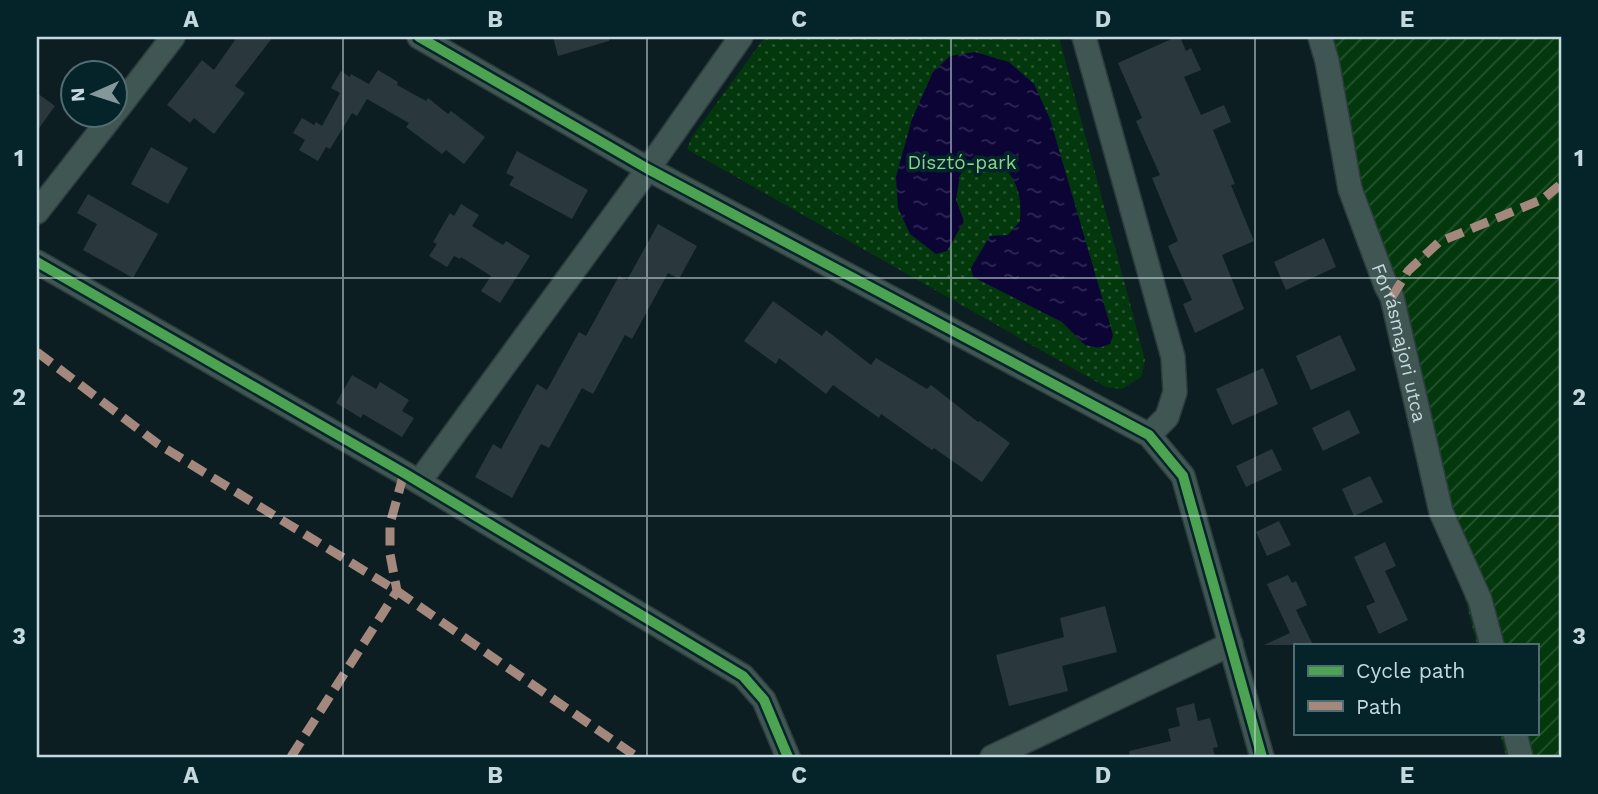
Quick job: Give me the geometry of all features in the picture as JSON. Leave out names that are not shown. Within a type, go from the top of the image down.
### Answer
[{"type":"street","points":[[130,93],[173,37]]},
{"type":"street","points":[[419,37],[648,169],[1149,435],[1183,476],[1262,757]]},
{"type":"street","points":[[419,482],[741,37]]},
{"type":"street","points":[[1084,37],[1173,357],[1175,392],[1167,417],[1149,435]]},
{"type":"street","name":"Forrásmajori utca","points":[[1320,37],[1327,61],[1350,190],[1392,297],[1441,512],[1480,600],[1492,644]]},
{"type":"street","points":[[37,212],[101,130]]},
{"type":"street","points":[[37,262],[419,482],[743,676],[764,700],[788,757]]},
{"type":"street","points":[[992,757],[1231,644]]},
{"type":"street","points":[[1515,734],[1521,757]]},
{"type":"green space","name":"Dísztó-park","points":[[765,37],[1059,37],[1145,360],[1141,377],[1122,389],[1106,387],[687,149],[692,137]]},
{"type":"green space","points":[[1319,37],[1561,37],[1561,757],[1506,757],[1500,734],[1538,734],[1538,644],[1477,644]]},
{"type":"water","points":[[975,52],[1009,62],[1034,84],[1050,119],[1113,335],[1110,344],[1099,348],[1085,345],[1062,322],[973,277],[971,268],[990,236],[1008,235],[1020,221],[1019,193],[997,157],[974,157],[960,175],[956,200],[964,221],[947,251],[936,254],[910,234],[898,208],[896,177],[912,119],[933,72],[950,56]]},
{"type":"building","points":[[237,37],[273,37],[235,86],[245,93],[214,134],[194,118],[190,123],[167,105],[202,60],[214,70]]},
{"type":"building","points":[[553,37],[609,37],[609,41],[558,56]]},
{"type":"building","points":[[1180,37],[1186,51],[1191,48],[1201,70],[1184,77],[1201,115],[1224,105],[1231,122],[1213,130],[1235,184],[1231,185],[1254,241],[1222,255],[1244,309],[1195,333],[1183,304],[1192,300],[1168,246],[1178,241],[1152,178],[1160,175],[1136,121],[1142,118],[1118,63]]},
{"type":"building","points":[[378,70],[398,82],[397,85],[426,101],[428,98],[448,114],[451,111],[485,137],[464,164],[446,150],[442,154],[406,127],[409,123],[367,99],[357,116],[352,113],[330,149],[326,147],[318,161],[299,150],[305,140],[293,133],[302,118],[322,126],[340,93],[331,88],[341,71],[369,84]]},
{"type":"building","points":[[37,93],[55,106],[37,131]]},
{"type":"building","points":[[151,147],[188,168],[168,204],[131,184]]},
{"type":"building","points":[[517,151],[588,190],[572,219],[509,185],[514,177],[506,173]]},
{"type":"building","points":[[88,194],[158,234],[133,278],[83,250],[97,224],[77,213]]},
{"type":"building","points":[[461,204],[479,215],[472,226],[503,245],[506,241],[530,256],[500,303],[481,291],[491,276],[461,257],[460,259],[454,256],[447,267],[429,256],[437,244],[433,242],[450,213],[454,216]]},
{"type":"building","points":[[658,224],[697,246],[679,279],[668,273],[632,339],[625,335],[593,394],[582,388],[549,448],[541,444],[512,498],[475,477],[493,444],[501,449],[537,384],[547,390],[579,332],[586,336],[619,276],[627,280]]},
{"type":"building","points":[[1324,238],[1336,267],[1286,290],[1274,262]]},
{"type":"building","points":[[773,301],[822,336],[826,330],[871,365],[876,358],[927,389],[931,385],[1010,443],[982,482],[881,414],[879,418],[833,385],[826,394],[779,358],[776,364],[744,341]]},
{"type":"building","points":[[1340,335],[1356,370],[1311,390],[1296,356]]},
{"type":"building","points":[[1263,368],[1278,404],[1232,425],[1216,389]]},
{"type":"building","points":[[352,375],[376,389],[380,382],[409,400],[402,411],[414,418],[402,437],[363,414],[361,418],[336,403]]},
{"type":"building","points":[[1349,410],[1360,433],[1323,451],[1312,428]]},
{"type":"building","points":[[1272,449],[1282,470],[1246,487],[1236,466]]},
{"type":"building","points":[[1370,476],[1383,502],[1354,516],[1342,489]]},
{"type":"building","points":[[1279,521],[1291,545],[1267,556],[1256,532]]},
{"type":"building","points":[[1385,542],[1396,566],[1385,571],[1408,620],[1379,634],[1366,606],[1375,602],[1354,557]]},
{"type":"building","points":[[1288,575],[1292,583],[1296,581],[1307,605],[1296,610],[1313,644],[1264,645],[1290,633],[1267,584]]},
{"type":"building","points":[[1105,606],[1117,652],[1062,666],[1068,691],[1009,706],[996,655],[1064,637],[1060,618]]},
{"type":"building","points":[[1194,703],[1198,721],[1210,718],[1218,747],[1213,748],[1215,757],[1130,757],[1129,751],[1171,741],[1168,729],[1180,726],[1176,708]]},
{"type":"marked path","points":[[1392,297],[1408,271],[1439,242],[1543,199],[1561,184]]},
{"type":"marked path","points":[[37,352],[158,444],[397,591],[637,757]]},
{"type":"marked path","points":[[291,757],[397,591],[390,554],[390,524],[404,473]]},
{"type":"cycle path","points":[[419,37],[648,169],[1149,435],[1183,476],[1262,757]]},
{"type":"cycle path","points":[[37,262],[404,473],[743,676],[764,700],[788,757]]}]
